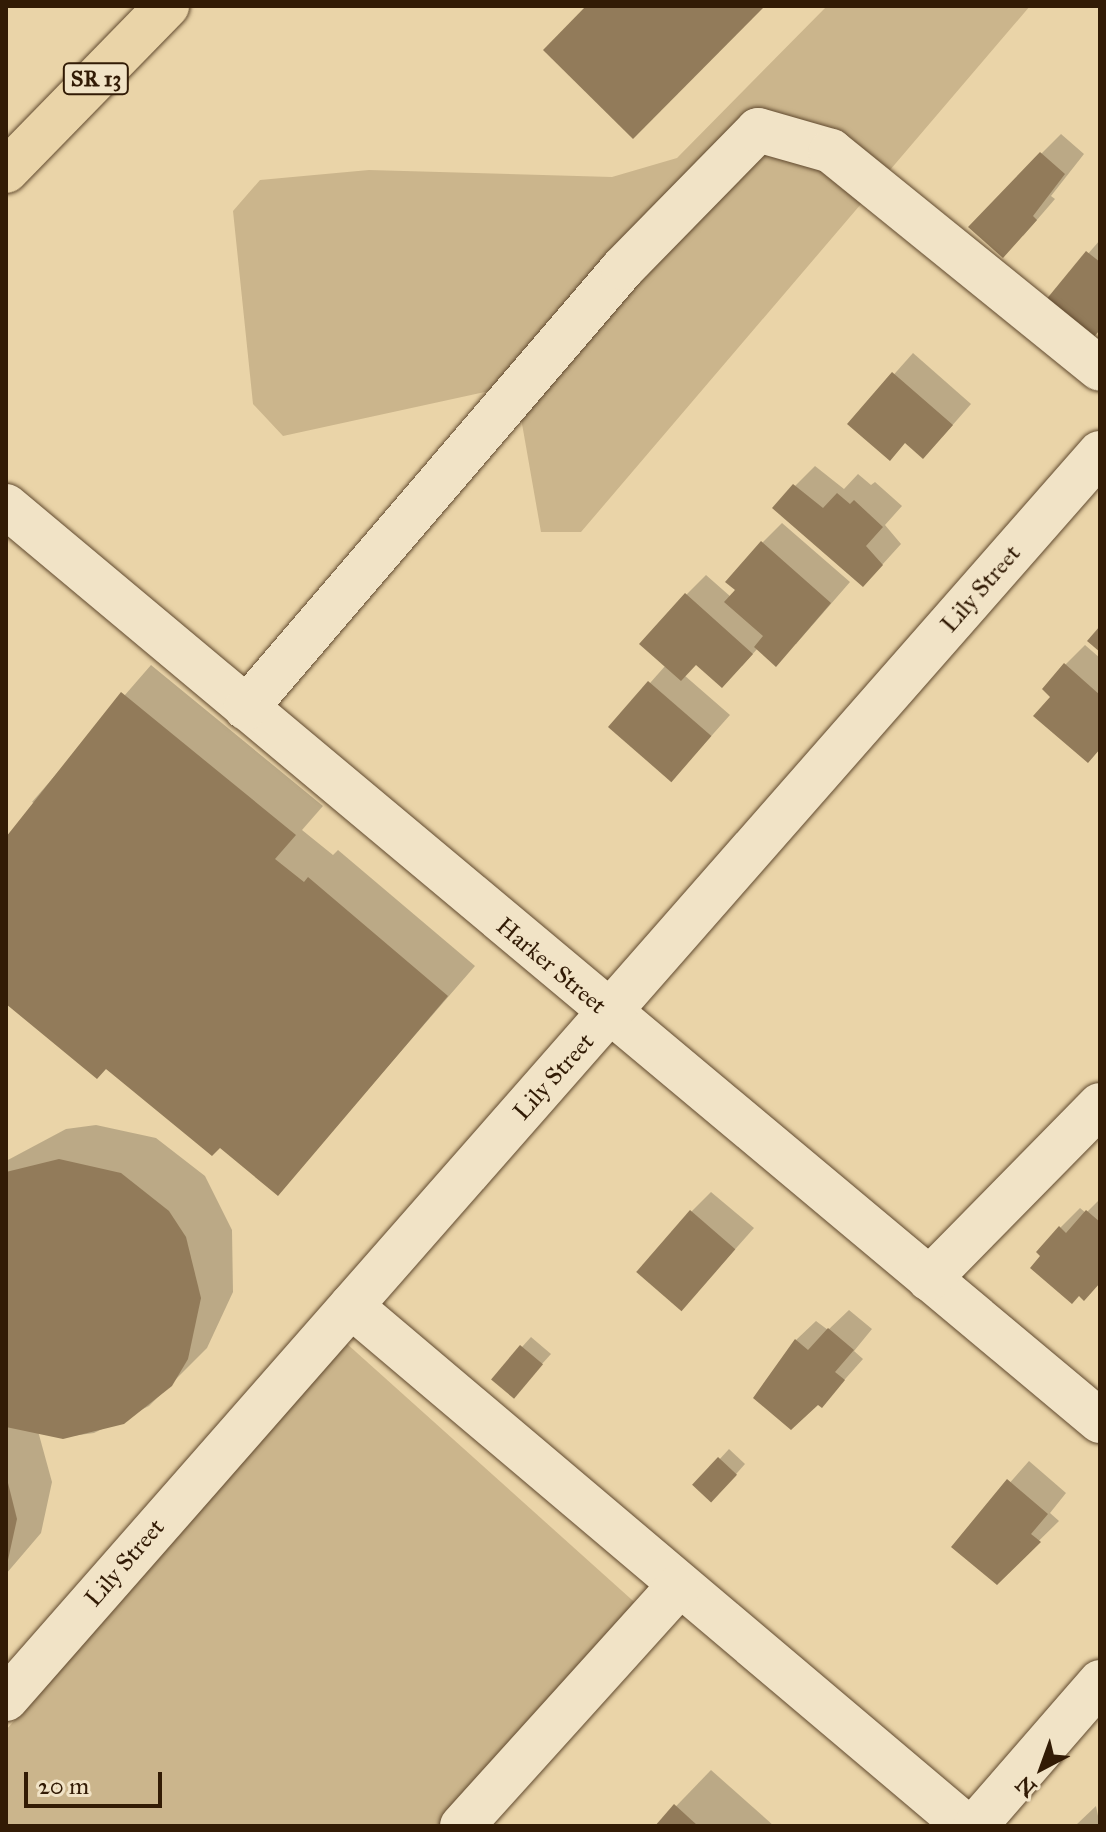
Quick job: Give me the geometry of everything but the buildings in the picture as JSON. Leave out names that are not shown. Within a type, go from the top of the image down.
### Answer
[{"type":"highway","name":"SR 13","points":[[6,171],[167,6]]},
{"type":"street","points":[[246,708],[623,268],[758,130],[831,151],[1100,369]]},
{"type":"street","name":"Lily Street","points":[[6,1699],[1100,453]]},
{"type":"street","name":"Harker Street","points":[[6,506],[609,1015],[1100,1421]]},
{"type":"street","points":[[929,1279],[1100,1105]]},
{"type":"street","points":[[351,1306],[966,1826]]},
{"type":"street","points":[[462,1826],[680,1585]]},
{"type":"street","points":[[975,1826],[1100,1682]]},
{"type":"shaded area","points":[[827,6],[1030,6],[581,532],[541,532],[521,418],[494,390],[283,436],[253,404],[233,211],[260,180],[369,170],[612,177],[677,158]]},
{"type":"shaded area","points":[[346,1343],[641,1608],[445,1826],[6,1826],[6,1730]]}]
